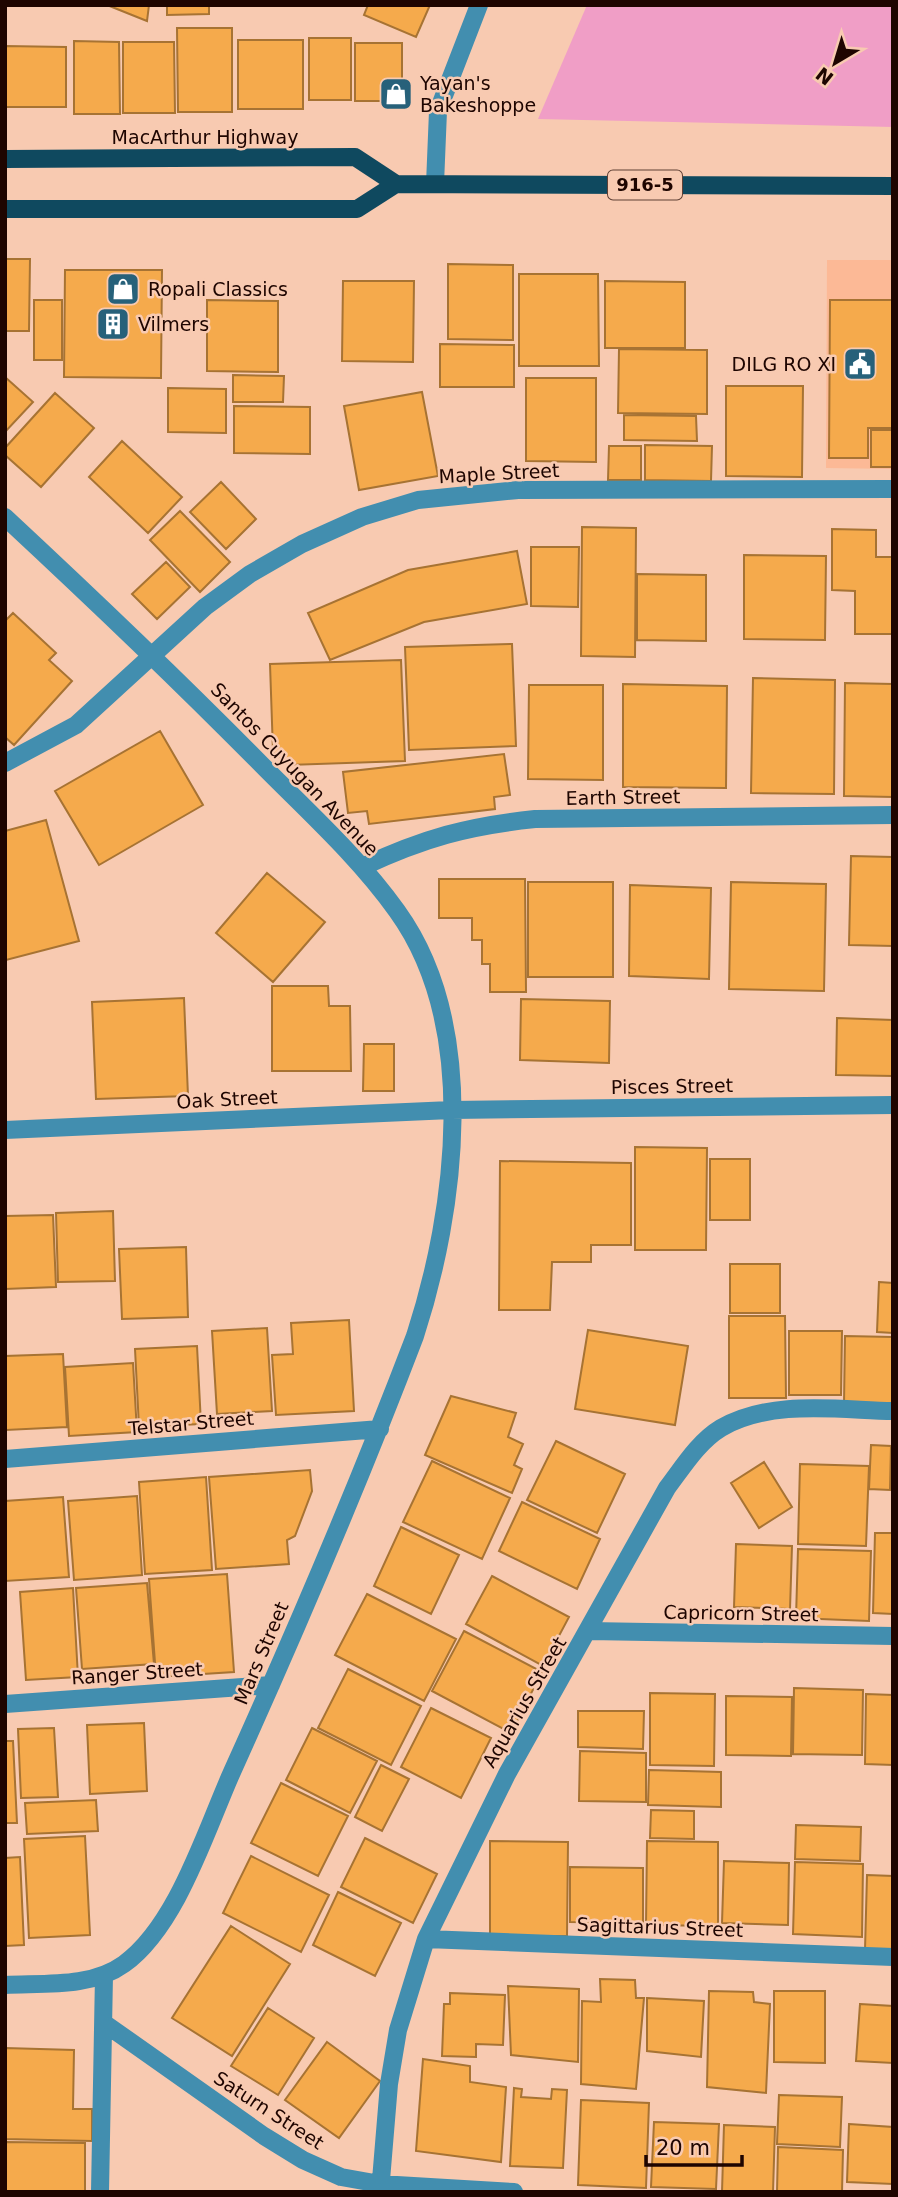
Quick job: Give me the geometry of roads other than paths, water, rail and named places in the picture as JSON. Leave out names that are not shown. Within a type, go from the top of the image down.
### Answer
[{"type":"main road","name":"MacArthur Highway","points":[[5,159],[355,157],[396,184]]},
{"type":"main road","name":"916-5","points":[[396,184],[893,186]]},
{"type":"main road","points":[[5,209],[357,209],[396,184]]},
{"type":"street","points":[[435,184],[438,111],[479,5]]},
{"type":"street","name":"Maple Street","points":[[5,763],[37,749],[76,725],[205,607],[250,575],[302,544],[362,517],[418,500],[518,490],[893,489]]},
{"type":"street","name":"Santos Cuyugan Avenue","points":[[5,517],[153,655],[362,867],[399,913],[424,958],[441,1008],[450,1056],[451,1110]]},
{"type":"street","name":"Earth Street","points":[[362,867],[435,836],[481,824],[535,819],[893,815]]},
{"type":"street","name":"Pisces Street","points":[[451,1110],[893,1105]]},
{"type":"street","name":"Oak Street","points":[[5,1130],[451,1110]]},
{"type":"street","name":"Mars Street","points":[[104,1975],[140,1951],[171,1906],[271,1685],[380,1429],[432,1285],[444,1227],[451,1110]]},
{"type":"street","name":"Aquarius Street","points":[[380,2188],[389,2084],[398,2030],[426,1939],[507,1774],[667,1489],[692,1455],[721,1429],[751,1416],[791,1409],[893,1411]]},
{"type":"street","name":"Telstar Street","points":[[5,1459],[380,1429]]},
{"type":"street","name":"Capricorn Street","points":[[589,1631],[893,1636]]},
{"type":"street","name":"Ranger Street","points":[[5,1704],[271,1685]]},
{"type":"street","name":"Sagittarius Street","points":[[426,1939],[893,1956]]},
{"type":"street","points":[[5,1986],[61,1983],[104,1975],[100,2192]]},
{"type":"street","name":"Saturn Street","points":[[104,2023],[303,2160],[341,2177],[380,2188],[514,2192]]},
{"type":"place","name":"Yayan's Bakeshoppe","points":[[396,94]]},
{"type":"place","name":"Ropali Classics","points":[[123,289]]},
{"type":"place","name":"Vilmers","points":[[113,324]]},
{"type":"place","name":"DILG RO XI","points":[[860,364]]}]
